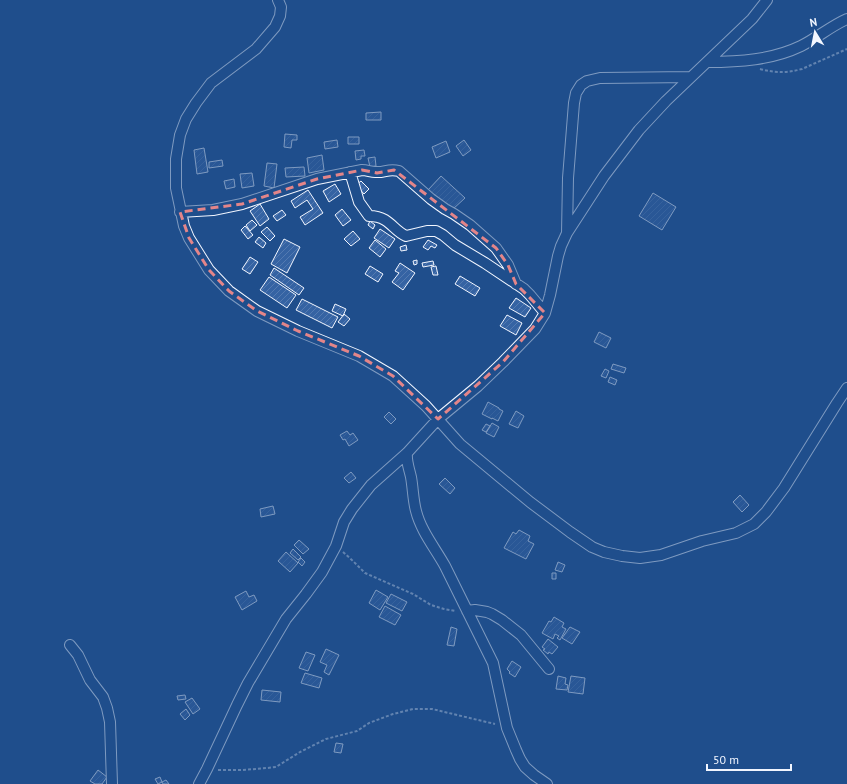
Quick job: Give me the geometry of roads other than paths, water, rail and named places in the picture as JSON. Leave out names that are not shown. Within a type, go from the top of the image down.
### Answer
[{"type":"street","points":[[278,0],[281,7],[280,16],[275,27],[256,49],[211,83],[186,119],[180,135],[176,159],[176,188],[184,226],[193,245],[209,270],[229,291],[257,311],[298,331],[359,356],[393,376],[416,396],[460,444],[530,502],[570,532],[592,547],[604,552],[640,558],[660,555],[736,533],[754,524],[766,512],[784,488],[847,388]]},
{"type":"street","points":[[199,784],[240,700],[272,642],[286,619],[322,572],[336,546],[344,522],[352,509],[371,485],[408,453],[438,419],[478,386],[509,357],[535,329],[545,313],[561,246],[567,233],[604,176],[639,130],[666,101],[752,19],[767,0]]},
{"type":"street","points":[[707,62],[750,60],[783,53],[820,36],[837,23],[847,19]]},
{"type":"street","points":[[567,233],[568,178],[573,110],[576,93],[581,85],[600,78],[691,77]]},
{"type":"street","points":[[180,212],[213,210],[242,204],[317,179],[350,172],[362,170],[377,173],[390,170],[399,171],[431,199],[470,225],[496,248],[508,265],[516,284]]},
{"type":"street","points":[[350,172],[359,202],[369,216],[384,219],[400,233],[406,236],[427,231],[436,231],[516,284],[530,295],[545,313]]},
{"type":"street","points":[[408,453],[406,460],[411,478],[416,511],[422,526],[438,552],[493,663],[507,728],[520,759],[534,775],[547,784]]},
{"type":"street","points":[[467,611],[475,610],[487,612],[502,620],[521,635],[550,670]]},
{"type":"street","points":[[70,645],[78,655],[90,680],[102,697],[107,708],[110,722],[112,784]]}]
